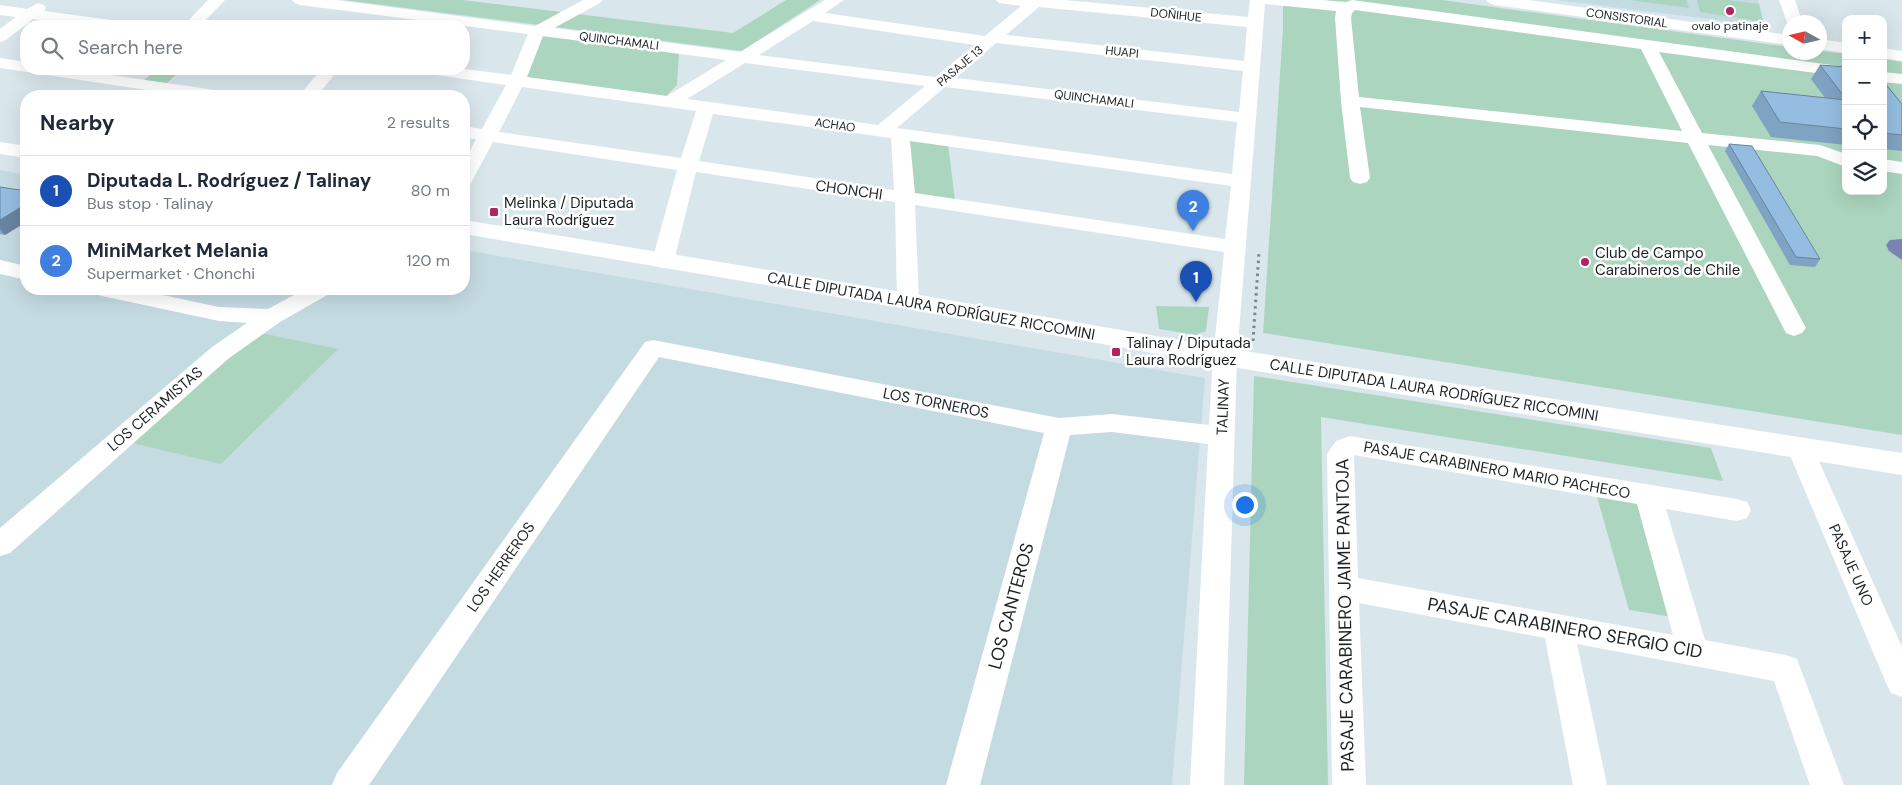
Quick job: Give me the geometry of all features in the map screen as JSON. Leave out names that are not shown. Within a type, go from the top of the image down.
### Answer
[{"type":"main road","points":[[0,148],[20,151]]},
{"type":"main road","name":"CALLE DIPUTADA LAURA RODRÍGUEZ RICCOMINI","points":[[470,228],[908,301],[1225,357],[1902,464]]},
{"type":"street","points":[[22,20],[48,0]]},
{"type":"street","points":[[197,20],[216,0]]},
{"type":"street","name":"QUINCHAMALI","points":[[300,0],[458,20]]},
{"type":"street","points":[[370,20],[378,10],[400,0]]},
{"type":"street","points":[[470,168],[516,81],[537,30],[594,0]]},
{"type":"street","name":"DOÑIHUE","points":[[1004,0],[1256,22]]},
{"type":"street","name":"TALINAY","points":[[1207,785],[1225,357],[1258,0]]},
{"type":"street","points":[[1269,0],[1348,8],[1360,5],[1648,47],[1842,71]]},
{"type":"street","name":"CONSISTORIAL","points":[[1494,0],[1782,39]]},
{"type":"street","points":[[1787,0],[1792,15]]},
{"type":"street","points":[[670,102],[744,57],[808,8],[834,2]]},
{"type":"street","name":"PASAJE 13","points":[[891,133],[940,82],[1036,2]]},
{"type":"street","name":"HUAPI","points":[[808,8],[991,40],[1252,67]]},
{"type":"street","points":[[1348,8],[1344,11],[1343,18],[1350,101],[1360,178]]},
{"type":"street","points":[[0,10],[74,20]]},
{"type":"street","points":[[0,37],[20,22]]},
{"type":"street","name":"QUINCHAMALI","points":[[470,22],[940,82],[1247,118]]},
{"type":"street","points":[[1827,45],[1842,47]]},
{"type":"street","points":[[1648,47],[1794,328]]},
{"type":"street","points":[[1887,54],[1902,56]]},
{"type":"street","points":[[0,64],[20,66]]},
{"type":"street","points":[[76,75],[180,90]]},
{"type":"street","points":[[122,90],[140,75]]},
{"type":"street","points":[[313,90],[325,75]]},
{"type":"street","name":"ACHAO","points":[[470,75],[1241,181]]},
{"type":"street","points":[[1887,77],[1902,79]]},
{"type":"street","points":[[1350,101],[1820,151],[1842,159]]},
{"type":"street","points":[[663,261],[706,107]]},
{"type":"street","name":"CHONCHI","points":[[470,133],[1235,247]]},
{"type":"street","points":[[891,133],[905,198],[908,301]]},
{"type":"street","points":[[1887,166],[1902,168]]},
{"type":"street","points":[[0,267],[20,272]]},
{"type":"street","points":[[130,295],[219,314],[272,317]]},
{"type":"street","name":"LOS CERAMISTAS","points":[[0,545],[220,352],[272,317],[310,295]]},
{"type":"street","name":"LOS TORNEROS","points":[[653,348],[1059,427],[1112,423],[1222,436]]},
{"type":"street","name":"LOS HERREROS","points":[[350,785],[653,348]]},
{"type":"street","name":"LOS CANTEROS","points":[[963,785],[1059,427]]},
{"type":"street","name":"PASAJE CARABINERO MARIO PACHECO","points":[[1346,447],[1358,446],[1737,510]]},
{"type":"street","name":"PASAJE CARABINERO JAIME PANTOJA","points":[[1346,447],[1340,454],[1349,785]]},
{"type":"street","name":"PASAJE UNO","points":[[1800,448],[1902,683]]},
{"type":"street","name":"PASAJE CARABINERO MARIO PACHECO","points":[[1648,495],[1693,652]]},
{"type":"street","name":"PASAJE CARABINERO SERGIO CID","points":[[1344,588],[1786,669],[1827,785]]},
{"type":"street","points":[[1558,627],[1590,785]]},
{"type":"shaded area","points":[[1556,0],[1758,0],[1765,26]]},
{"type":"shaded area","points":[[0,170],[20,174],[20,295],[470,295],[470,251],[1205,378],[1172,785],[0,785]]},
{"type":"green space","points":[[343,0],[462,0],[733,33],[786,0],[820,0],[742,51]]},
{"type":"green space","name":"Club de Campo Carabineros de Chile","points":[[1283,0],[1442,0],[1782,46],[1782,60],[1827,60],[1827,52],[1842,54],[1842,195],[1887,195],[1887,60],[1902,62],[1902,435],[1263,333],[1283,29]]},
{"type":"green space","points":[[1629,0],[1686,0],[1689,8]]},
{"type":"green space","name":"ovalo patinaje","points":[[1697,0],[1727,0],[1759,4],[1763,22],[1700,12]]},
{"type":"green space","points":[[542,36],[679,52],[677,85],[666,96],[524,78]]},
{"type":"green space","points":[[150,75],[176,75],[167,83],[141,83]]},
{"type":"green space","points":[[905,138],[948,144],[955,200],[911,195]]},
{"type":"green space","points":[[1156,306],[1209,307],[1206,331],[1196,335],[1159,329]]},
{"type":"green space","points":[[256,332],[338,349],[221,464],[132,443]]},
{"type":"green space","points":[[1254,376],[1711,448],[1723,481],[1321,417],[1328,785],[1244,785]]},
{"type":"green space","points":[[1596,493],[1641,500],[1678,618],[1629,610]]},
{"type":"water","points":[[1902,239],[1902,260],[1889,251],[1886,245],[1890,240]]},
{"type":"building","points":[[1820,65],[1842,67],[1842,94]]},
{"type":"building","points":[[1887,86],[1902,104],[1902,135],[1887,133]]},
{"type":"building","points":[[1761,91],[1842,100],[1842,129],[1780,122]]},
{"type":"building","points":[[1729,144],[1752,146],[1820,259],[1796,257]]},
{"type":"building","points":[[0,187],[20,190],[20,208],[0,220]]},
{"type":"place","name":"ovalo patinaje","points":[[1730,11]]},
{"type":"place","name":"Melinka / Diputada Laura Rodríguez","points":[[494,212]]},
{"type":"place","name":"MiniMarket Melania","points":[[1193,231]]},
{"type":"place","name":"Club de Campo Carabineros de Chile","points":[[1585,262]]},
{"type":"place","name":"Diputada L. Rodríguez / Talinay","points":[[1196,302]]},
{"type":"place","name":"Talinay / Diputada Laura Rodríguez","points":[[1116,352]]}]
